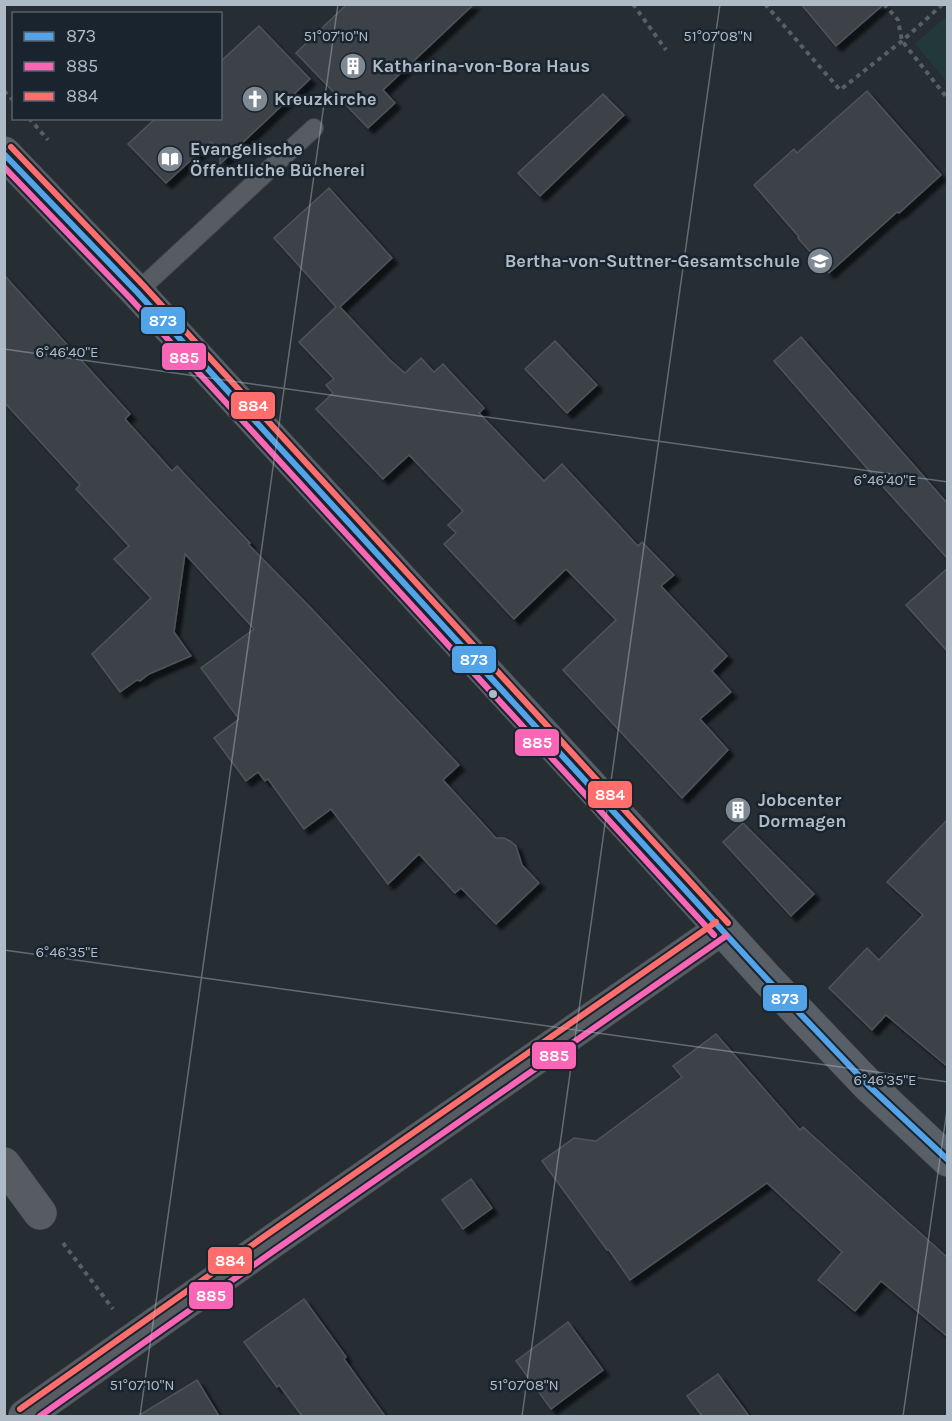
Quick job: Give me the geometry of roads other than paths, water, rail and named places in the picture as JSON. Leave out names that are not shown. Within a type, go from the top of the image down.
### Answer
[{"type":"street","points":[[4,153],[137,292],[766,978],[869,1086],[948,1160]]},
{"type":"street","points":[[25,1416],[721,928]]},
{"type":"street","points":[[4,1164],[40,1213]]},
{"type":"lane","points":[[137,292],[314,128]]},
{"type":"place","name":"Katharina-von-Bora Haus","points":[[353,66]]},
{"type":"place","name":"Kreuzkirche","points":[[255,99]]},
{"type":"place","name":"Evangelische Öffentliche Bücherei","points":[[170,159]]},
{"type":"place","name":"Bertha-von-Suttner-Gesamtschule","points":[[820,261]]},
{"type":"place","name":"Jobcenter Dormagen","points":[[738,810]]}]
